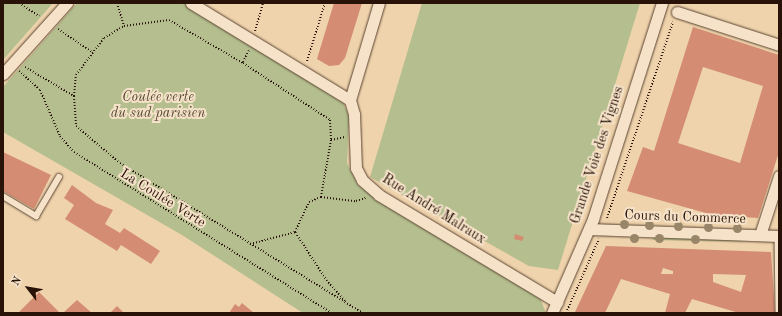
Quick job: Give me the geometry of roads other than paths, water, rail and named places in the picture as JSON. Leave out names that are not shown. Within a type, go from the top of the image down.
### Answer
[{"type":"street","points":[[3,74],[15,64],[67,3]]},
{"type":"street","points":[[191,3],[350,100],[378,3]]},
{"type":"street","name":"Grande Voie des Vignes","points":[[552,313],[589,229],[662,3]]},
{"type":"street","points":[[677,12],[779,45]]},
{"type":"street","name":"Rue André Malraux","points":[[350,100],[354,114],[353,134],[356,168],[362,180],[379,195],[557,302]]},
{"type":"street","points":[[760,235],[779,176]]},
{"type":"street","name":"Cours du Commerce","points":[[589,229],[778,236]]},
{"type":"lane","points":[[3,196],[36,216],[59,178]]},
{"type":"lane","points":[[778,236],[779,312]]},
{"type":"park label","name":"Coulée verte du sud parisien","points":[[158,106]]}]
